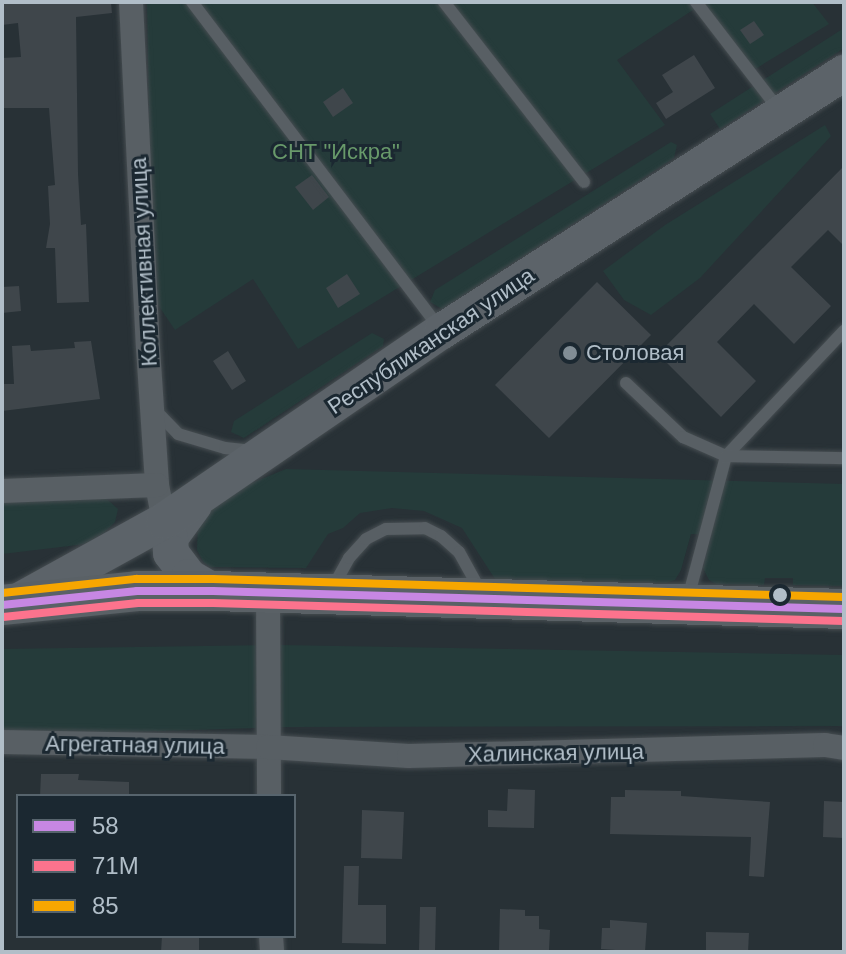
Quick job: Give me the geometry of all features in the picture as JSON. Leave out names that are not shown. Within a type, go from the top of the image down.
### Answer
[{"type":"main road","name":"Республиканская улица","points":[[8,604],[164,521],[442,331],[844,73]]},
{"type":"main road","points":[[207,492],[170,538],[178,566],[199,585],[213,591]]},
{"type":"main road","points":[[8,604],[137,591],[213,591],[844,609]]},
{"type":"street","name":"Коллективная улица","points":[[131,2],[157,485],[164,521]]},
{"type":"street","points":[[2,491],[157,485]]},
{"type":"street","points":[[268,593],[269,794]]},
{"type":"street","name":"Агрегатная улица","points":[[2,742],[268,747]]},
{"type":"street","name":"Халинская улица","points":[[268,747],[409,756],[825,745],[844,748]]},
{"type":"lane","points":[[192,2],[442,331]]},
{"type":"lane","points":[[444,2],[584,182]]},
{"type":"lane","points":[[696,2],[781,113]]},
{"type":"lane","points":[[687,605],[726,456],[844,331]]},
{"type":"lane","points":[[626,383],[683,437],[726,456],[844,458]]},
{"type":"lane","points":[[153,405],[158,417],[178,434],[241,451],[268,451]]},
{"type":"lane","points":[[331,592],[349,558],[366,539],[386,529],[425,528],[441,536],[459,552],[485,600]]},
{"type":"green space","name":"СНТ \"Искра\"","points":[[147,2],[812,2],[829,24],[747,74],[696,8],[617,60],[665,125],[298,349],[253,279],[175,330],[152,296]]},
{"type":"green space","points":[[844,28],[844,48],[720,129],[710,114]]},
{"type":"green space","points":[[825,125],[831,136],[700,278],[651,315],[624,300],[603,271],[665,225]]},
{"type":"green space","points":[[671,142],[677,145],[674,158],[442,309],[430,302],[435,290]]},
{"type":"green space","points":[[372,333],[384,339],[383,346],[244,438],[231,432],[234,421]]},
{"type":"green space","points":[[286,469],[844,484],[844,586],[793,585],[793,578],[765,578],[764,585],[716,584],[709,580],[703,568],[711,535],[691,534],[681,570],[675,580],[666,583],[495,579],[462,528],[424,511],[392,508],[360,513],[343,528],[328,534],[306,568],[211,567],[204,563],[197,550],[198,522],[234,490]]},
{"type":"green space","points":[[99,492],[118,509],[115,522],[104,533],[86,544],[2,554],[2,499]]},
{"type":"green space","points":[[280,645],[844,655],[844,726],[288,727],[2,736],[2,649]]},
{"type":"building","points":[[2,2],[111,2],[112,13],[76,17],[78,174],[81,225],[86,224],[89,302],[57,303],[55,248],[46,248],[50,224],[48,186],[55,185],[49,108],[2,108],[2,58],[21,57],[18,23],[2,25]]},
{"type":"building","points":[[754,21],[764,35],[750,44],[740,30]]},
{"type":"building","points":[[694,55],[715,88],[666,119],[656,103],[673,92],[662,75]]},
{"type":"building","points":[[343,88],[353,103],[333,117],[323,102]]},
{"type":"building","points":[[844,166],[844,246],[828,230],[791,267],[831,306],[794,344],[754,304],[717,342],[756,381],[721,417],[658,354]]},
{"type":"building","points":[[312,175],[329,197],[313,210],[295,187]]},
{"type":"building","points":[[347,274],[360,294],[338,308],[326,288]]},
{"type":"building","points":[[597,282],[651,335],[549,438],[495,385]]},
{"type":"building","points":[[19,286],[21,311],[2,313],[2,287]]},
{"type":"building","points":[[91,341],[100,399],[2,411],[2,384],[14,384],[12,346],[30,345],[31,351],[75,348],[74,342]]},
{"type":"building","points":[[228,351],[246,381],[232,390],[213,361]]},
{"type":"building","points":[[41,774],[79,774],[78,780],[129,782],[129,794],[40,794]]},
{"type":"building","points":[[508,789],[535,790],[534,828],[488,827],[488,810],[507,811]]},
{"type":"building","points":[[625,790],[681,791],[681,796],[770,802],[764,877],[749,876],[751,837],[610,834],[611,797],[625,797]]},
{"type":"building","points":[[824,801],[844,802],[844,838],[823,837]]},
{"type":"building","points":[[362,810],[404,812],[402,859],[361,858]]},
{"type":"building","points":[[344,866],[359,866],[358,905],[386,905],[386,944],[342,943]]},
{"type":"building","points":[[420,907],[436,907],[435,952],[419,952]]},
{"type":"building","points":[[500,909],[525,910],[525,916],[539,916],[539,929],[550,930],[549,950],[499,952]]},
{"type":"building","points":[[610,920],[647,923],[645,952],[601,949],[602,928],[610,928]]},
{"type":"building","points":[[706,932],[749,933],[748,952],[706,952]]},
{"type":"building","points":[[162,938],[199,938],[199,952],[161,952]]},
{"type":"transit line","name":"85","points":[[2,593],[136,579],[213,579],[844,597]]},
{"type":"transit line","name":"58","points":[[2,605],[137,591],[213,591],[844,609]]},
{"type":"transit line","name":"71М","points":[[3,617],[138,603],[213,603],[844,621]]},
{"type":"place","name":"Столовая","points":[[570,353]]}]
